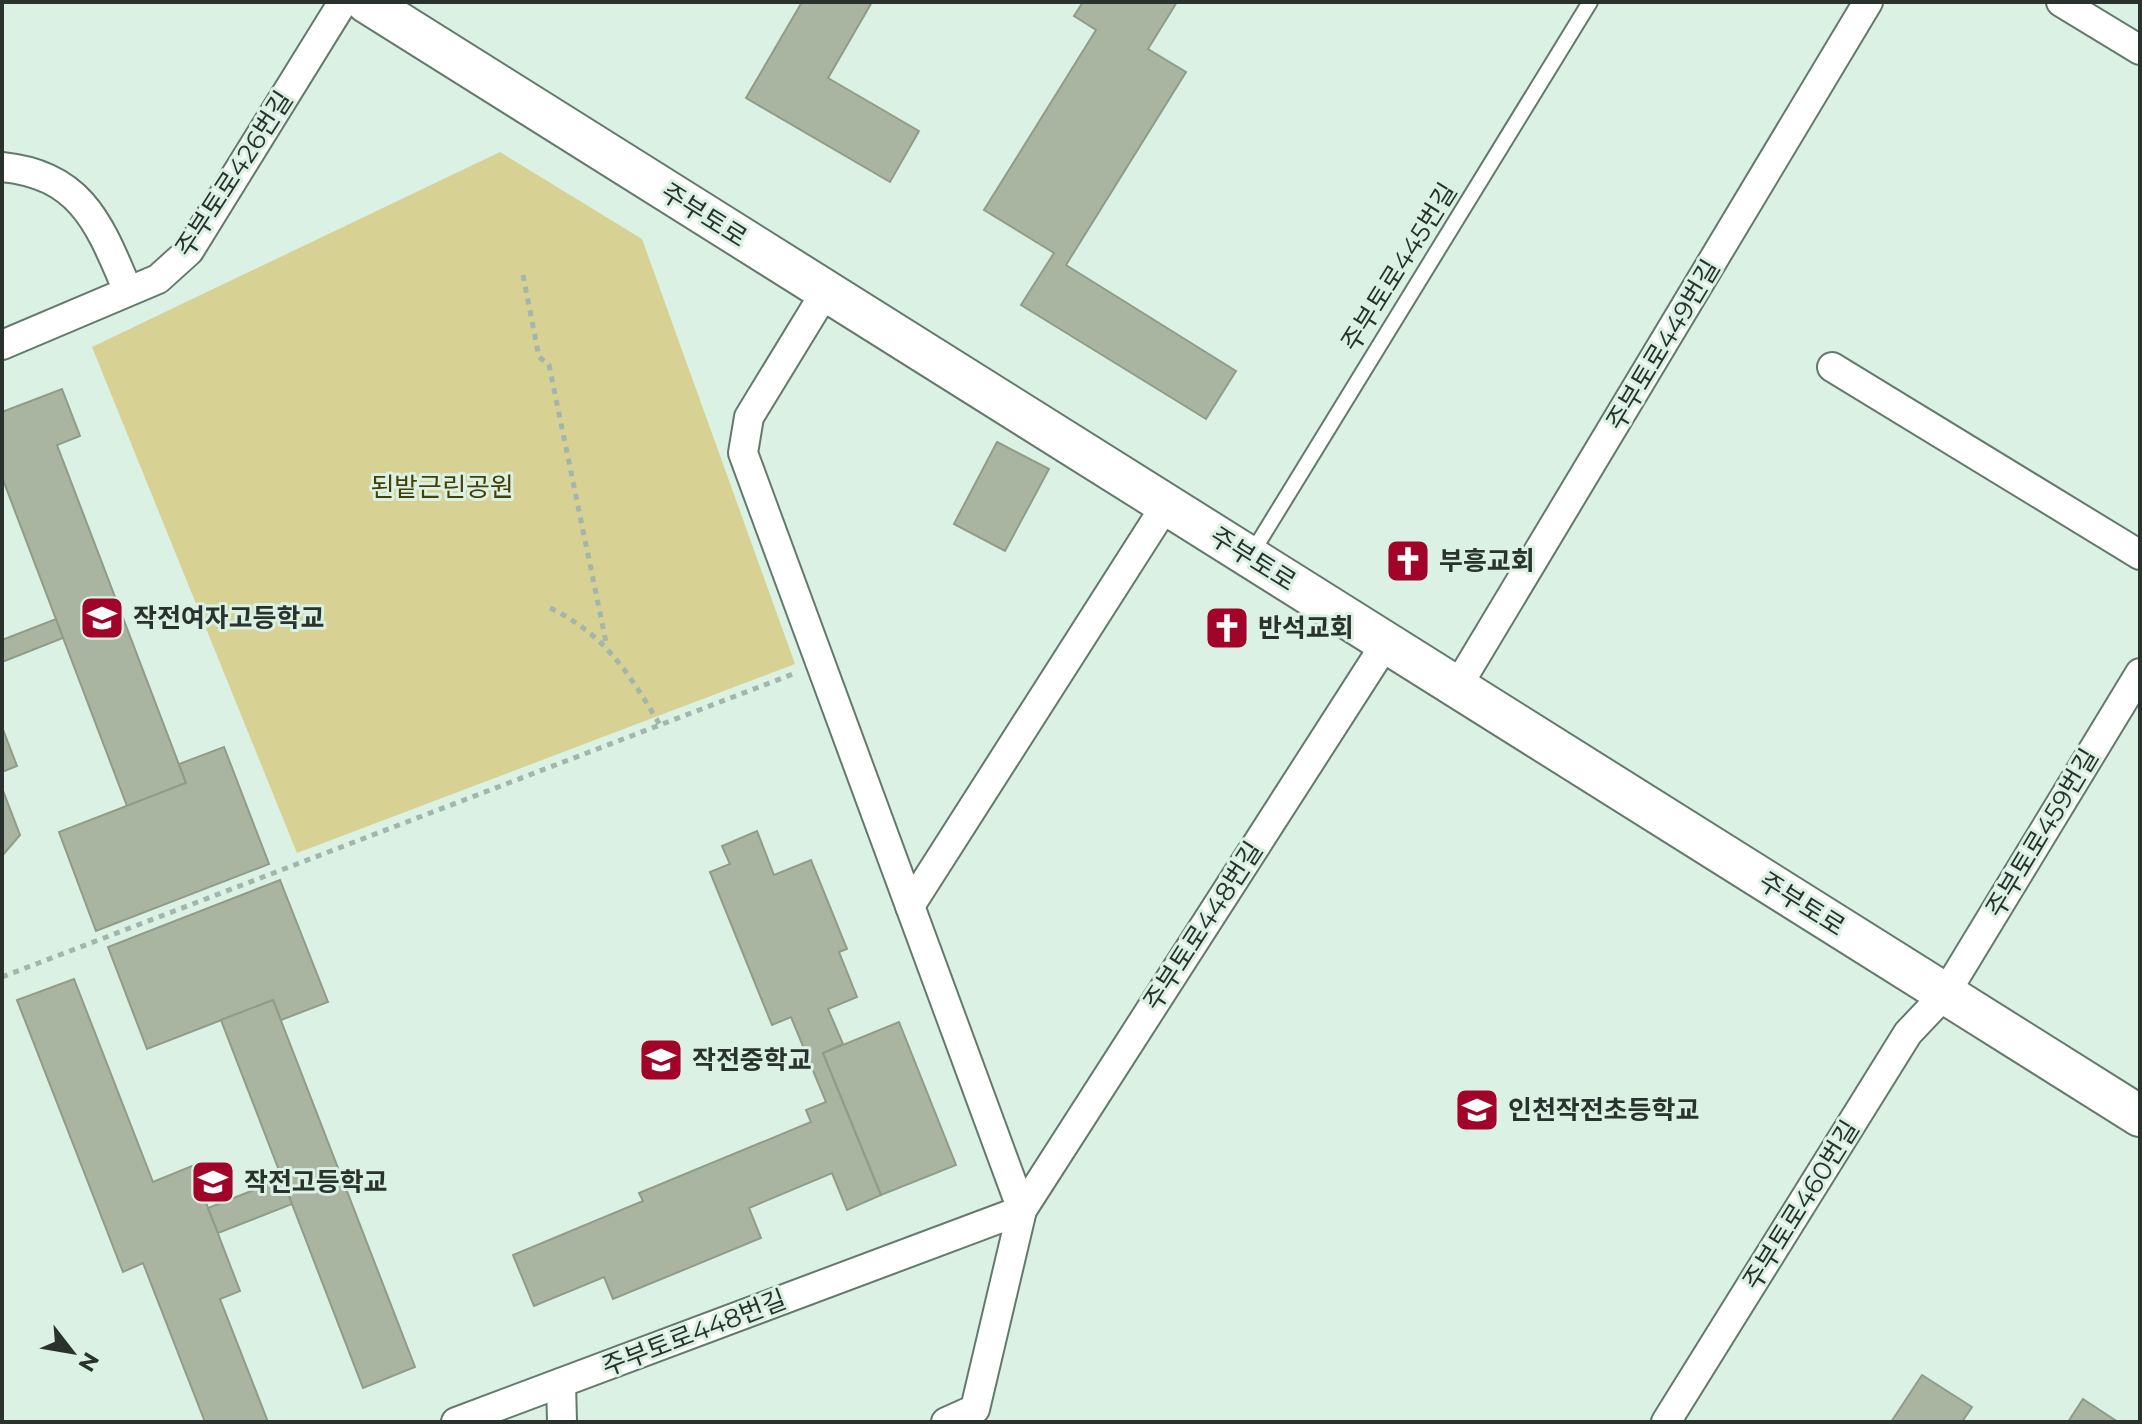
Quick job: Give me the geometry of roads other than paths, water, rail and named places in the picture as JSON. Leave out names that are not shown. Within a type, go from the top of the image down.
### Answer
[{"type":"main road","name":"주부토로","points":[[366,2],[2140,1116]]},
{"type":"street","name":"주부토로426번길","points":[[2,345],[158,279],[189,251],[343,2]]},
{"type":"street","name":"주부토로449번길","points":[[1457,687],[1868,2]]},
{"type":"street","points":[[2061,2],[2140,50]]},
{"type":"street","points":[[2106,29],[2140,35]]},
{"type":"street","points":[[2,167],[23,169],[73,193],[99,224],[128,291]]},
{"type":"street","points":[[826,291],[749,417],[743,453],[1022,1210]]},
{"type":"street","points":[[1832,367],[2140,555]]},
{"type":"street","points":[[910,906],[1166,505]]},
{"type":"street","name":"주부토로448번길","points":[[946,1422],[975,1409],[1022,1210],[1386,643]]},
{"type":"street","name":"주부토로459번길","points":[[1945,994],[2140,673]]},
{"type":"street","name":"주부토로460번길","points":[[1666,1422],[1908,1033],[1945,994]]},
{"type":"street","name":"주부토로448번길","points":[[456,1422],[1022,1210]]},
{"type":"street","points":[[561,1383],[562,1422]]},
{"type":"lane","name":"주부토로445번길","points":[[1249,557],[1590,2]]},
{"type":"place","name":"부흥교회","points":[[1408,561]]},
{"type":"place","name":"작전여자고등학교","points":[[102,618]]},
{"type":"place","name":"반석교회","points":[[1227,628]]},
{"type":"place","name":"작전중학교","points":[[661,1060]]},
{"type":"place","name":"인천작전초등학교","points":[[1477,1110]]},
{"type":"place","name":"작전고등학교","points":[[213,1182]]},
{"type":"park label","name":"된밭근린공원","points":[[442,487]]}]
